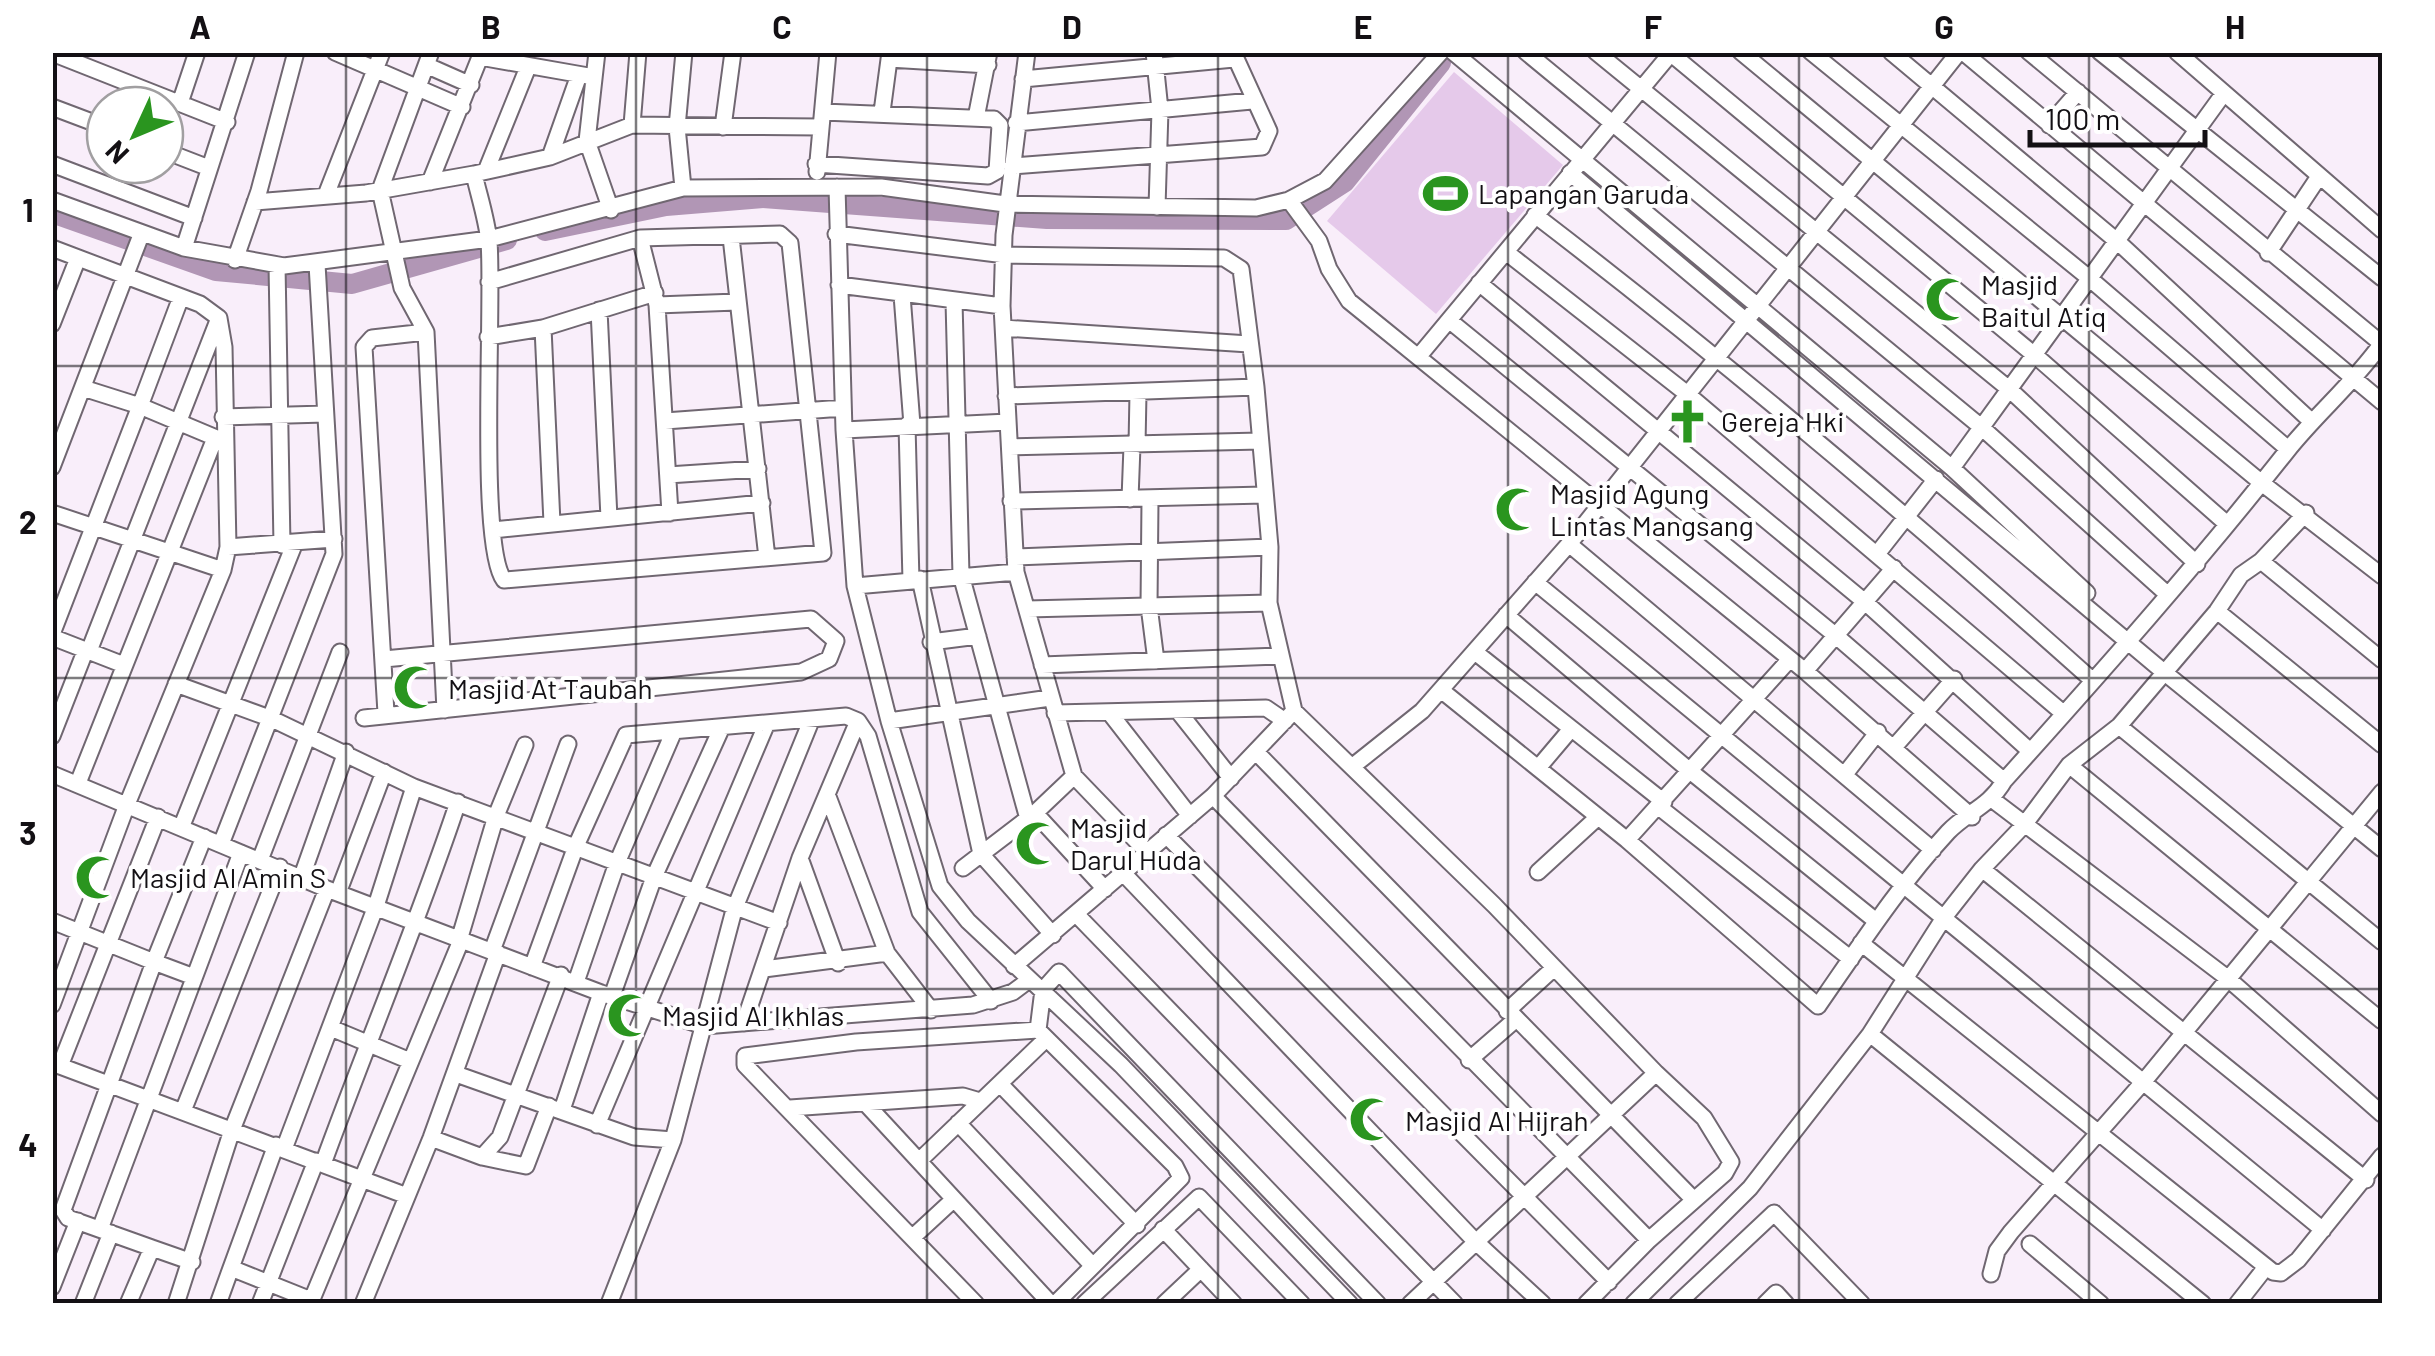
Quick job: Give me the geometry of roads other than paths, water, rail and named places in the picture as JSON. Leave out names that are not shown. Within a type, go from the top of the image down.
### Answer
[{"type":"street","points":[[185,87],[196,52]]},
{"type":"street","points":[[184,248],[247,52]]},
{"type":"street","points":[[235,260],[296,52]]},
{"type":"street","points":[[335,52],[462,107]]},
{"type":"street","points":[[326,195],[382,52]]},
{"type":"street","points":[[550,157],[597,52]]},
{"type":"street","points":[[632,124],[638,52]]},
{"type":"street","points":[[683,188],[678,127],[684,52]]},
{"type":"street","points":[[723,127],[733,52]]},
{"type":"street","points":[[819,186],[816,164],[828,52]]},
{"type":"street","points":[[1026,52],[1005,207],[1002,306],[1015,564],[1074,776],[1147,852]]},
{"type":"street","points":[[1526,52],[1980,426],[2167,594]]},
{"type":"street","points":[[1596,52],[2009,389],[2197,564]]},
{"type":"street","points":[[1741,52],[2263,484],[2306,513],[2382,576]]},
{"type":"street","points":[[1812,52],[2089,278],[2288,449]]},
{"type":"street","points":[[1891,52],[2118,242],[2312,422]]},
{"type":"street","points":[[1353,766],[1422,711],[1570,544],[1602,506],[1627,466],[1748,321],[1961,52],[2382,402]]},
{"type":"street","points":[[1437,694],[1627,840],[1818,1006],[1876,921],[1951,828],[1993,800],[2004,780],[2197,564],[2288,449],[2355,383],[2382,343],[2268,254],[2029,52]]},
{"type":"street","points":[[2100,52],[2382,278]]},
{"type":"street","points":[[2177,52],[2382,230]]},
{"type":"street","points":[[52,53],[82,58],[141,85]]},
{"type":"street","points":[[1419,356],[1670,53],[2033,354],[2227,524]]},
{"type":"street","points":[[430,182],[480,55],[587,76]]},
{"type":"street","points":[[882,112],[890,56],[989,59],[976,118]]},
{"type":"street","points":[[1012,166],[1262,147],[1269,132],[1233,56],[1154,60],[1024,80]]},
{"type":"street","points":[[52,200],[140,241],[235,260],[276,276],[317,276],[397,259],[489,246],[683,188],[819,186],[838,192],[896,189],[1005,207],[1256,208],[1292,203],[1326,181],[1440,57],[1576,168],[1757,306],[1952,468],[2165,673],[2382,849]]},
{"type":"street","points":[[445,710],[426,332],[401,281],[380,190],[430,59],[471,84]]},
{"type":"street","points":[[1154,60],[1160,110],[1157,207]]},
{"type":"street","points":[[489,282],[640,238],[780,234],[790,242],[823,553],[511,582],[498,572],[492,530],[488,337],[489,246],[480,173],[528,67]]},
{"type":"street","points":[[587,76],[587,141],[611,210]]},
{"type":"street","points":[[2048,125],[2078,92]]},
{"type":"street","points":[[1952,468],[2224,93]]},
{"type":"street","points":[[1016,124],[1252,101]]},
{"type":"street","points":[[185,105],[227,122]]},
{"type":"street","points":[[52,107],[85,120]]},
{"type":"street","points":[[255,202],[380,190],[480,173],[550,157],[632,124],[723,127],[882,112],[976,118],[1000,124],[997,171],[993,174],[816,164]]},
{"type":"street","points":[[185,159],[209,168]]},
{"type":"street","points":[[52,164],[194,218]]},
{"type":"street","points":[[1576,168],[1748,321],[2131,639]]},
{"type":"street","points":[[2268,254],[2318,178]]},
{"type":"street","points":[[838,192],[844,430],[855,586],[890,721],[940,886],[968,921],[1028,980],[1041,1015],[1175,1166],[1181,1178],[1053,1304],[868,1106]]},
{"type":"street","points":[[1292,203],[1312,232],[1339,290],[1805,671],[1972,817]]},
{"type":"street","points":[[1535,215],[1718,357],[1908,516],[2092,679]]},
{"type":"street","points":[[836,230],[1005,255],[1234,260],[1241,268],[1256,387],[1270,547],[1269,603],[1290,716]]},
{"type":"street","points":[[731,237],[767,558]]},
{"type":"street","points":[[640,238],[656,299],[670,513]]},
{"type":"street","points":[[52,467],[140,241]]},
{"type":"street","points":[[52,248],[181,297],[219,318]]},
{"type":"street","points":[[1506,252],[1686,393],[2063,714]]},
{"type":"street","points":[[52,324],[78,258]]},
{"type":"street","points":[[181,828],[232,704],[288,545],[278,416],[276,276]]},
{"type":"street","points":[[221,844],[332,565],[334,538],[317,276]]},
{"type":"street","points":[[1479,283],[1865,602],[2030,752]]},
{"type":"street","points":[[839,285],[1002,306]]},
{"type":"street","points":[[902,295],[915,580],[981,854],[1054,935]]},
{"type":"street","points":[[124,665],[52,636],[181,297]]},
{"type":"street","points":[[488,337],[542,328],[599,310],[656,299],[737,302]]},
{"type":"street","points":[[954,301],[961,574],[1031,816],[1105,889]]},
{"type":"street","points":[[599,310],[609,518]]},
{"type":"street","points":[[52,1005],[128,802],[223,570],[228,547],[220,440],[224,347],[219,318]]},
{"type":"street","points":[[52,736],[219,318]]},
{"type":"street","points":[[1450,321],[2004,780]]},
{"type":"street","points":[[542,328],[552,524]]},
{"type":"street","points":[[1004,328],[1249,344]]},
{"type":"street","points":[[386,713],[364,347],[372,338],[426,332]]},
{"type":"street","points":[[1006,396],[1256,387]]},
{"type":"street","points":[[84,388],[140,406],[220,440]]},
{"type":"street","points":[[1130,499],[1138,393]]},
{"type":"street","points":[[665,422],[844,408]]},
{"type":"street","points":[[223,417],[325,414]]},
{"type":"street","points":[[844,430],[1008,422]]},
{"type":"street","points":[[78,783],[220,440]]},
{"type":"street","points":[[1010,447],[1260,441]]},
{"type":"street","points":[[668,475],[758,468]]},
{"type":"street","points":[[1877,554],[1936,478]]},
{"type":"street","points":[[1011,501],[1264,495]]},
{"type":"street","points":[[1150,500],[1149,606],[1156,661]]},
{"type":"street","points":[[492,530],[762,503]]},
{"type":"street","points":[[52,512],[223,570]]},
{"type":"street","points":[[1633,1304],[1750,1188],[1870,1034],[1945,916],[2070,765],[2119,726],[2217,611],[2236,580],[2306,513]]},
{"type":"street","points":[[228,547],[288,545],[334,538]]},
{"type":"street","points":[[1570,544],[1933,850]]},
{"type":"street","points":[[855,586],[1015,564],[1270,547]]},
{"type":"street","points":[[2261,560],[2382,660]]},
{"type":"street","points":[[1805,671],[1894,568]]},
{"type":"street","points":[[1534,582],[2323,1230]]},
{"type":"street","points":[[1027,608],[1269,603]]},
{"type":"street","points":[[2217,611],[2382,745]]},
{"type":"street","points":[[1506,615],[1876,921]]},
{"type":"street","points":[[384,659],[810,619],[836,641]]},
{"type":"street","points":[[836,641],[869,632]]},
{"type":"street","points":[[931,642],[978,636]]},
{"type":"street","points":[[364,718],[800,672],[829,659],[836,641]]},
{"type":"street","points":[[260,860],[340,652]]},
{"type":"street","points":[[1475,652],[1850,958]]},
{"type":"street","points":[[1042,665],[1281,656]]},
{"type":"street","points":[[1627,840],[1790,659]]},
{"type":"street","points":[[1895,746],[1954,679]]},
{"type":"street","points":[[176,684],[310,735],[414,786],[694,891],[734,910],[778,923]]},
{"type":"street","points":[[890,721],[996,704],[1053,705],[1109,712],[1266,708],[1290,716],[1353,766],[1704,1118],[1732,1162],[1725,1173],[1648,1240],[1586,1304]]},
{"type":"street","points":[[1178,711],[1230,778]]},
{"type":"street","points":[[1109,712],[1190,816]]},
{"type":"street","points":[[532,966],[576,846],[621,740],[634,733],[846,716],[858,721],[868,736],[920,912],[991,1000]]},
{"type":"street","points":[[1014,966],[1213,796],[1290,716]]},
{"type":"street","points":[[609,1304],[673,1140],[734,910],[811,720]]},
{"type":"street","points":[[744,1023],[800,858],[858,721]]},
{"type":"street","points":[[597,1124],[768,723]]},
{"type":"street","points":[[2119,726],[2382,942]]},
{"type":"street","points":[[432,1138],[482,1157],[526,1166],[722,727]]},
{"type":"street","points":[[1538,768],[1572,729]]},
{"type":"street","points":[[482,1157],[500,1137],[674,731]]},
{"type":"street","points":[[1845,774],[1878,732]]},
{"type":"street","points":[[363,1304],[456,1074],[568,744]]},
{"type":"street","points":[[231,1268],[310,1302],[461,938],[496,816],[525,745]]},
{"type":"street","points":[[302,876],[346,752]]},
{"type":"street","points":[[1257,753],[1694,1200]]},
{"type":"street","points":[[2070,765],[2382,1020]]},
{"type":"street","points":[[176,1304],[232,1130],[384,772]]},
{"type":"street","points":[[52,774],[128,802],[333,891],[644,1009],[704,1026],[931,1010],[991,1000],[1028,980]]},
{"type":"street","points":[[940,886],[1031,816],[1074,776]]},
{"type":"street","points":[[218,1304],[330,1028],[376,906],[414,786]]},
{"type":"street","points":[[1992,1274],[1997,1251],[2011,1232],[2144,1080],[2382,792]]},
{"type":"street","points":[[828,794],[886,953],[931,1010]]},
{"type":"street","points":[[1213,796],[1648,1240]]},
{"type":"street","points":[[1993,800],[2226,977],[2382,1114]]},
{"type":"street","points":[[260,1304],[418,922],[458,802]]},
{"type":"street","points":[[158,817],[111,945],[56,1064],[406,1196]]},
{"type":"street","points":[[1538,872],[1598,817]]},
{"type":"street","points":[[1166,835],[1609,1282]]},
{"type":"street","points":[[192,1262],[78,1222],[63,1210],[107,1082],[204,838]]},
{"type":"street","points":[[83,1304],[147,1098],[242,853]]},
{"type":"street","points":[[800,858],[838,963]]},
{"type":"street","points":[[183,1111],[280,866]]},
{"type":"street","points":[[1982,869],[2366,1180]]},
{"type":"street","points":[[1124,874],[1475,1241],[1543,1304]]},
{"type":"street","points":[[1076,914],[1454,1304]]},
{"type":"street","points":[[52,921],[194,976]]},
{"type":"street","points":[[1861,943],[2101,1130],[2274,1272],[2286,1270],[2366,1180],[2382,1156]]},
{"type":"street","points":[[1037,949],[1378,1304]]},
{"type":"street","points":[[764,969],[838,963],[886,953]]},
{"type":"street","points":[[1468,1060],[1554,968]]},
{"type":"street","points":[[919,1161],[1001,1085],[1041,1015],[1059,972]]},
{"type":"street","points":[[976,1304],[745,1065],[746,1056],[1041,1015],[1121,1065],[1337,1299]]},
{"type":"street","points":[[854,1016],[856,1042]]},
{"type":"street","points":[[330,1028],[410,1060]]},
{"type":"street","points":[[1870,1034],[2203,1304]]},
{"type":"street","points":[[1410,1304],[1656,1072]]},
{"type":"street","points":[[456,1074],[634,1137],[673,1140]]},
{"type":"street","points":[[1001,1085],[1137,1224]]},
{"type":"street","points":[[790,1108],[868,1106],[963,1096],[980,1101]]},
{"type":"street","points":[[958,1123],[1093,1266]]},
{"type":"street","points":[[1084,1304],[1196,1198],[1202,1198],[1302,1304]]},
{"type":"street","points":[[914,1236],[954,1200]]},
{"type":"street","points":[[1678,1304],[1774,1214],[1862,1304]]},
{"type":"street","points":[[52,1287],[78,1222]]},
{"type":"street","points":[[1163,1229],[1234,1304]]},
{"type":"street","points":[[2030,1244],[2101,1304]]},
{"type":"street","points":[[128,1304],[152,1248]]},
{"type":"street","points":[[2237,1304],[2266,1267]]},
{"type":"street","points":[[1164,1304],[1201,1269]]},
{"type":"street","points":[[1765,1304],[1776,1293],[1786,1304]]},
{"type":"waterway","points":[[545,231],[666,206],[763,198],[1047,219],[1286,220],[1345,182],[1441,63]]},
{"type":"waterway","points":[[52,213],[216,271],[352,284],[507,240]]},
{"type":"place","name":"Lapangan Garuda","points":[[1445,193]]},
{"type":"place","name":"Masjid Baitul Atiq","points":[[1948,300]]},
{"type":"place","name":"Gereja Hki","points":[[1688,421]]},
{"type":"place","name":"Masjid Agung Lintas Mangsang","points":[[1517,509]]},
{"type":"place","name":"Masjid At Taubah","points":[[415,688]]},
{"type":"place","name":"Masjid Darul Huda","points":[[1037,843]]},
{"type":"place","name":"Masjid Al Amin S","points":[[97,877]]},
{"type":"place","name":"Masjid Al Ikhlas","points":[[629,1015]]},
{"type":"place","name":"Masjid Al Hijrah","points":[[1372,1120]]}]
